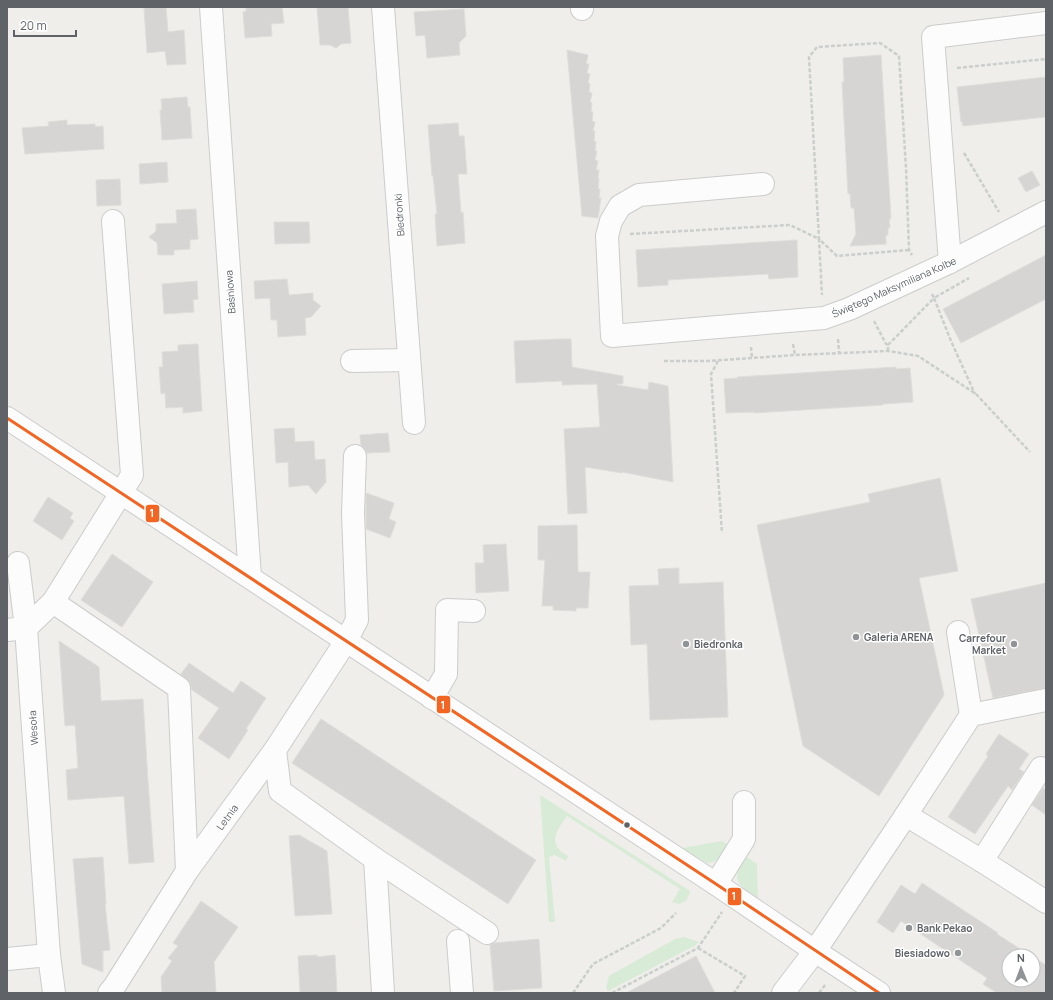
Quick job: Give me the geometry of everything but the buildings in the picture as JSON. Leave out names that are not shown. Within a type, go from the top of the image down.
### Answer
[{"type":"street","name":"Baśniowa","points":[[211,7],[250,577]]},
{"type":"street","name":"Biedronki","points":[[383,7],[414,423]]},
{"type":"street","points":[[950,262],[933,37],[1046,23]]},
{"type":"street","points":[[607,236],[611,221],[620,206],[639,195],[763,184]]},
{"type":"street","name":"Świętego Maksymiliana Kolbe","points":[[607,236],[612,336],[824,318],[848,309],[950,262],[1046,212]]},
{"type":"street","points":[[17,629],[53,602],[132,475],[113,221]]},
{"type":"street","points":[[352,361],[409,360]]},
{"type":"street","points":[[7,418],[716,884],[815,952],[879,993]]},
{"type":"street","name":"Letnia","points":[[109,993],[187,871],[275,750],[318,696],[357,620],[353,513],[355,456]]},
{"type":"street","name":"Wesoła","points":[[18,563],[17,629],[54,993]]},
{"type":"street","points":[[53,602],[179,688],[187,871]]},
{"type":"street","points":[[432,698],[446,674],[447,610],[474,611]]},
{"type":"street","points":[[783,993],[815,952],[971,714],[958,632]]},
{"type":"street","points":[[971,714],[1046,700]]},
{"type":"street","points":[[275,750],[280,792],[375,859],[487,932]]},
{"type":"street","points":[[982,861],[1041,768],[1046,772]]},
{"type":"street","points":[[716,884],[744,839],[744,802]]},
{"type":"street","points":[[906,815],[1046,902]]},
{"type":"street","points":[[375,859],[383,993]]},
{"type":"street","points":[[458,941],[462,993]]},
{"type":"street","points":[[7,959],[49,955]]},
{"type":"path","points":[[607,236],[790,225],[819,239],[837,256],[909,250],[899,56],[880,42],[817,47],[809,57],[819,239],[824,318]]},
{"type":"path","points":[[954,68],[1046,59]]},
{"type":"path","points":[[962,149],[1000,215]]},
{"type":"path","points":[[888,345],[934,298],[951,341],[976,394]]},
{"type":"path","points":[[874,321],[886,344],[888,345],[888,351]]},
{"type":"path","points":[[838,339],[838,352]]},
{"type":"path","points":[[793,344],[795,355]]},
{"type":"path","points":[[751,347],[752,358]]},
{"type":"path","points":[[664,361],[719,360],[838,352],[888,351],[918,356],[976,394],[1030,452]]},
{"type":"path","points":[[719,360],[711,374],[722,533]]},
{"type":"path","points":[[612,993],[698,948],[723,910]]},
{"type":"path","points":[[573,993],[593,964],[661,928],[676,913]]},
{"type":"path","points":[[698,948],[745,976],[734,993]]},
{"type":"path","points":[[819,993],[828,980]]},
{"type":"green space","points":[[540,795],[690,891],[686,901],[679,904],[672,902],[680,889],[567,816],[557,831],[555,840],[559,849],[568,856],[566,861],[555,855],[549,857],[555,922],[549,922]]},
{"type":"green space","points":[[722,841],[730,846],[720,858],[707,863],[682,848]]},
{"type":"green space","points":[[747,857],[757,864],[758,898],[746,890],[738,880],[738,871]]},
{"type":"green space","points":[[684,937],[699,942],[608,991],[606,988],[609,976],[675,939]]},
{"type":"transit line","name":"1","points":[[7,418],[716,884],[879,993]]},
{"type":"place","name":"Galeria ARENA","points":[[856,637]]},
{"type":"place","name":"Biedronka","points":[[686,644]]},
{"type":"place","name":"Carrefour Market","points":[[1014,644]]},
{"type":"place","name":"Bank Pekao","points":[[909,928]]},
{"type":"place","name":"Biesiadowo","points":[[958,953]]}]
